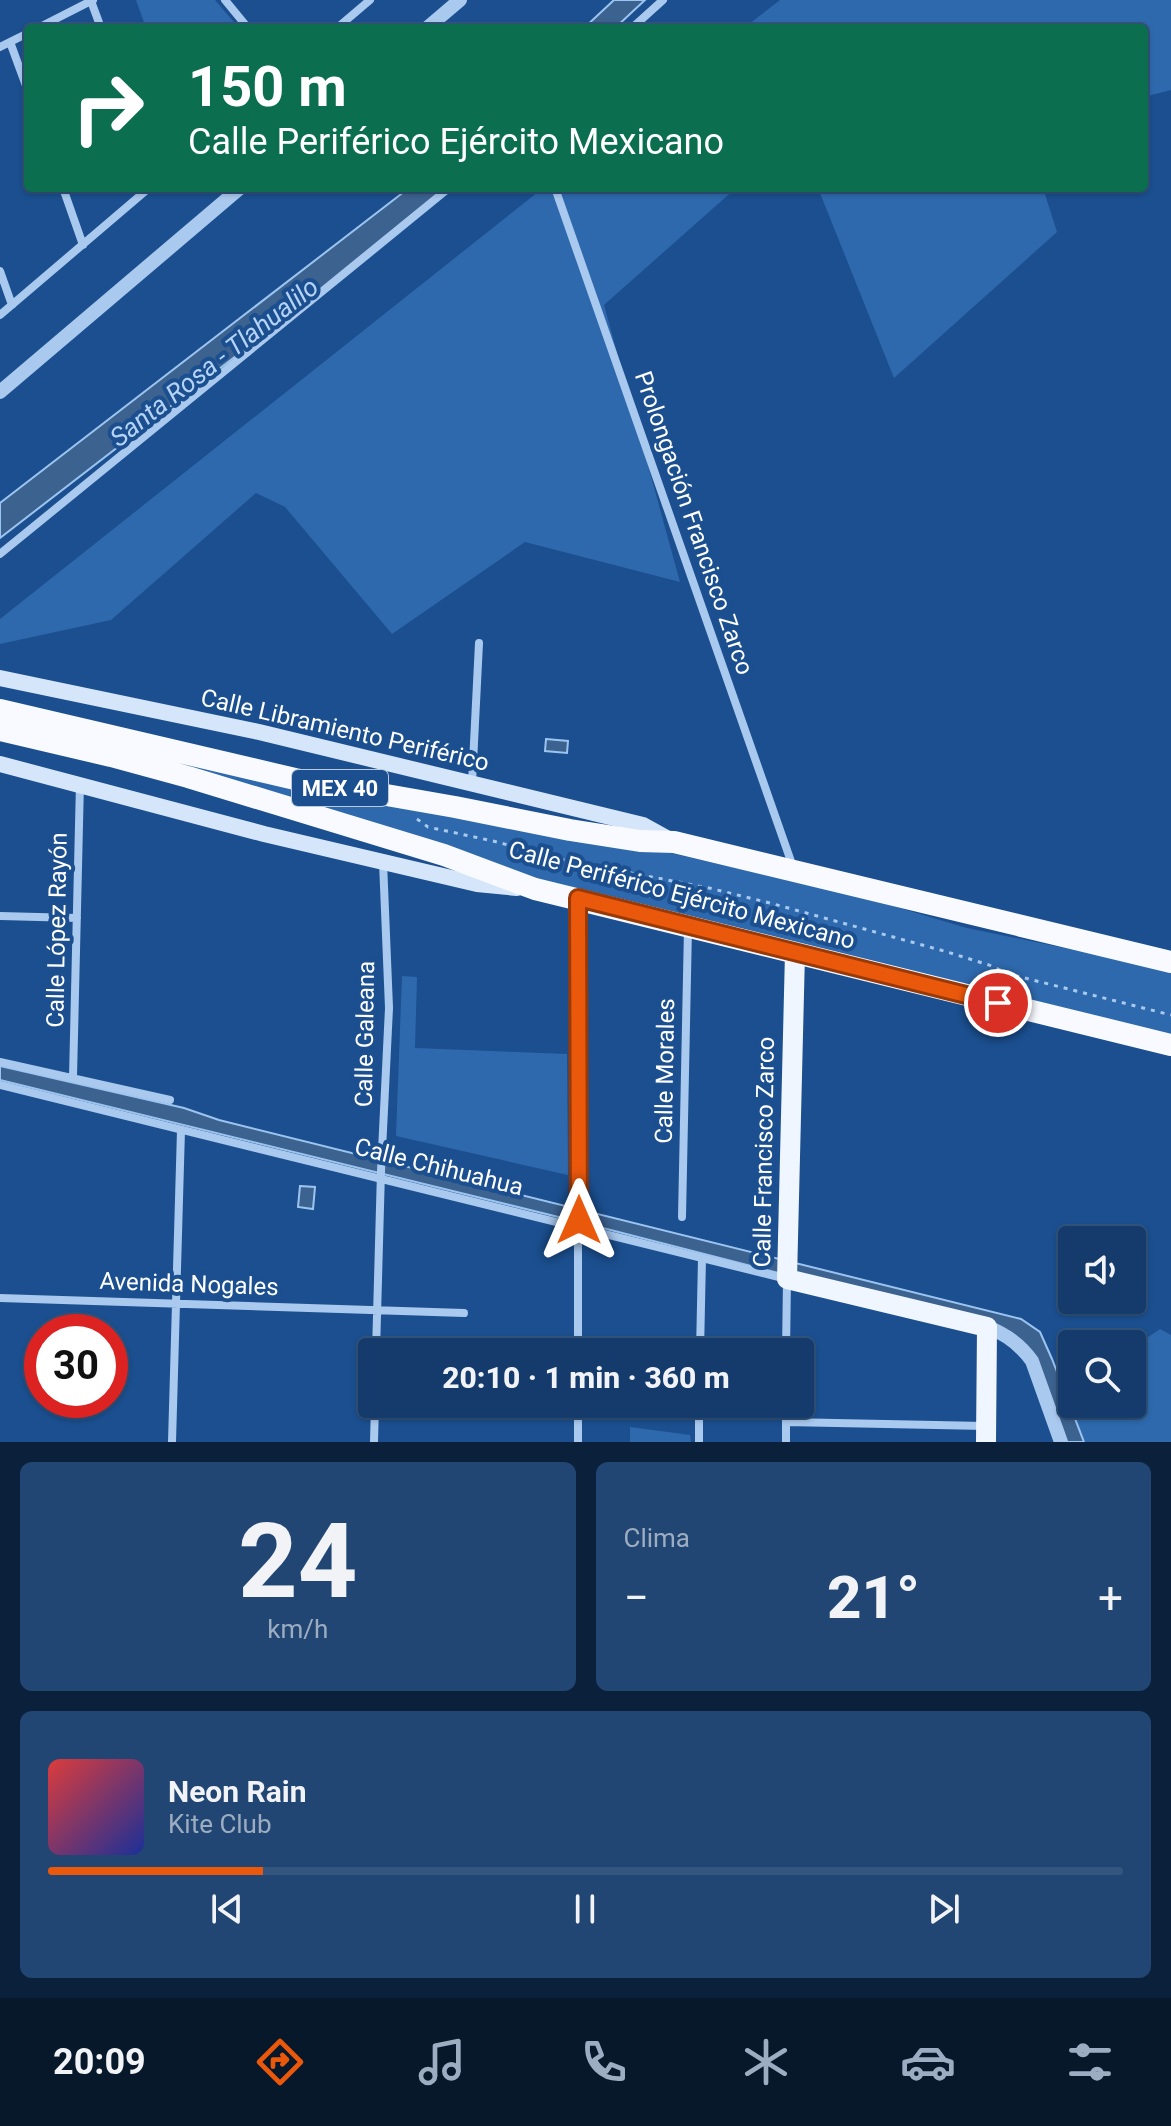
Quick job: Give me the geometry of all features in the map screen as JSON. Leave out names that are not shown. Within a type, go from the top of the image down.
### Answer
[{"type":"highway","name":"Calle Periférico Ejército Mexicano","points":[[4,717],[295,779],[570,830],[640,841],[674,842],[1171,962]]},
{"type":"highway","name":"Calle Periférico Ejército Mexicano","points":[[4,717],[36,737],[188,777],[369,832],[444,855],[535,889],[1171,1045]]},
{"type":"main road","name":"Calle Libramiento Periférico","points":[[0,678],[259,732],[472,783],[643,825],[674,842]]},
{"type":"main road","name":"MEX 40","points":[[0,764],[264,834],[477,884],[535,889]]},
{"type":"main road","name":"Calle Francisco Zarco","points":[[788,1267],[795,953]]},
{"type":"main road","name":"Calle Chihuahua","points":[[788,1267],[987,1327]]},
{"type":"main road","points":[[986,1434],[987,1327]]},
{"type":"street","points":[[46,24],[92,0],[100,24]]},
{"type":"street","points":[[342,24],[370,0]]},
{"type":"street","points":[[432,24],[460,0]]},
{"type":"street","points":[[636,24],[663,0]]},
{"type":"street","points":[[231,2],[245,24]]},
{"type":"street","points":[[0,47],[24,35]]},
{"type":"street","points":[[10,42],[24,80]]},
{"type":"street","points":[[64,192],[83,245]]},
{"type":"street","points":[[0,315],[144,192]]},
{"type":"street","points":[[0,392],[235,192]]},
{"type":"street","points":[[0,554],[444,192]]},
{"type":"street","name":"Prolongación Francisco Zarco","points":[[556,192],[795,871]]},
{"type":"street","points":[[0,271],[12,305]]},
{"type":"street","points":[[472,783],[479,643]]},
{"type":"street","name":"Calle López Rayón","points":[[73,1077],[80,783]]},
{"type":"street","name":"Calle Galeana","points":[[376,1338],[389,1008],[383,862]]},
{"type":"street","points":[[578,898],[578,1338]]},
{"type":"street","points":[[0,916],[77,918]]},
{"type":"street","name":"Calle Morales","points":[[682,1217],[688,927]]},
{"type":"street","points":[[0,1062],[170,1100]]},
{"type":"street","name":"Calle Chihuahua","points":[[0,1085],[381,1175],[702,1258],[788,1267]]},
{"type":"street","points":[[172,1442],[181,1130]]},
{"type":"street","points":[[700,1338],[702,1258]]},
{"type":"street","name":"Calle Francisco Zarco","points":[[786,1338],[788,1267]]},
{"type":"street","name":"Avenida Nogales","points":[[0,1298],[464,1313]]},
{"type":"street","points":[[987,1327],[1007,1336],[1032,1361],[1061,1442]]},
{"type":"street","points":[[374,1442],[375,1418]]},
{"type":"street","points":[[578,1418],[578,1442]]},
{"type":"street","points":[[699,1418],[699,1442]]},
{"type":"street","points":[[786,1418],[786,1442]]},
{"type":"street","points":[[786,1422],[986,1434]]},
{"type":"path","points":[[399,798],[407,812],[428,827],[564,860],[770,903],[959,956],[1009,974],[1171,1015]]},
{"type":"shaded area","points":[[136,0],[215,0],[236,24],[145,24]]},
{"type":"shaded area","points":[[780,0],[1171,0],[1171,90],[1148,96],[1148,24],[749,24]]},
{"type":"shaded area","points":[[538,192],[731,192],[604,305],[680,582],[525,542],[392,634],[285,507],[256,493],[111,620],[0,644],[0,619]]},
{"type":"shaded area","points":[[820,192],[1044,192],[1057,232],[894,378]]},
{"type":"shaded area","points":[[175,760],[635,845],[856,895],[967,928],[1171,970],[1171,1050],[537,885],[160,767]]},
{"type":"shaded area","points":[[402,976],[417,977],[415,1048],[567,1054],[568,1175],[396,1136]]},
{"type":"shaded area","points":[[1160,1329],[1171,1335],[1171,1442],[1085,1442],[1073,1418],[1146,1418],[1146,1338]]},
{"type":"shaded area","points":[[630,1427],[690,1435],[691,1442],[630,1442]]},
{"type":"water","points":[[614,0],[645,0],[619,24],[588,24]]},
{"type":"water","name":"Santa Rosa - Tlahualilo","points":[[404,192],[442,192],[416,217],[0,538],[0,503]]},
{"type":"water","points":[[546,739],[568,741],[567,753],[545,751]]},
{"type":"water","points":[[0,1066],[184,1108],[219,1120],[1021,1319],[1040,1332],[1058,1375],[1058,1418],[1075,1418],[1084,1442],[1066,1442],[1023,1343],[802,1279],[0,1080]]},
{"type":"water","points":[[300,1186],[315,1187],[313,1209],[298,1207]]},
{"type":"route","points":[[579,1220],[578,898],[998,1003]]}]
